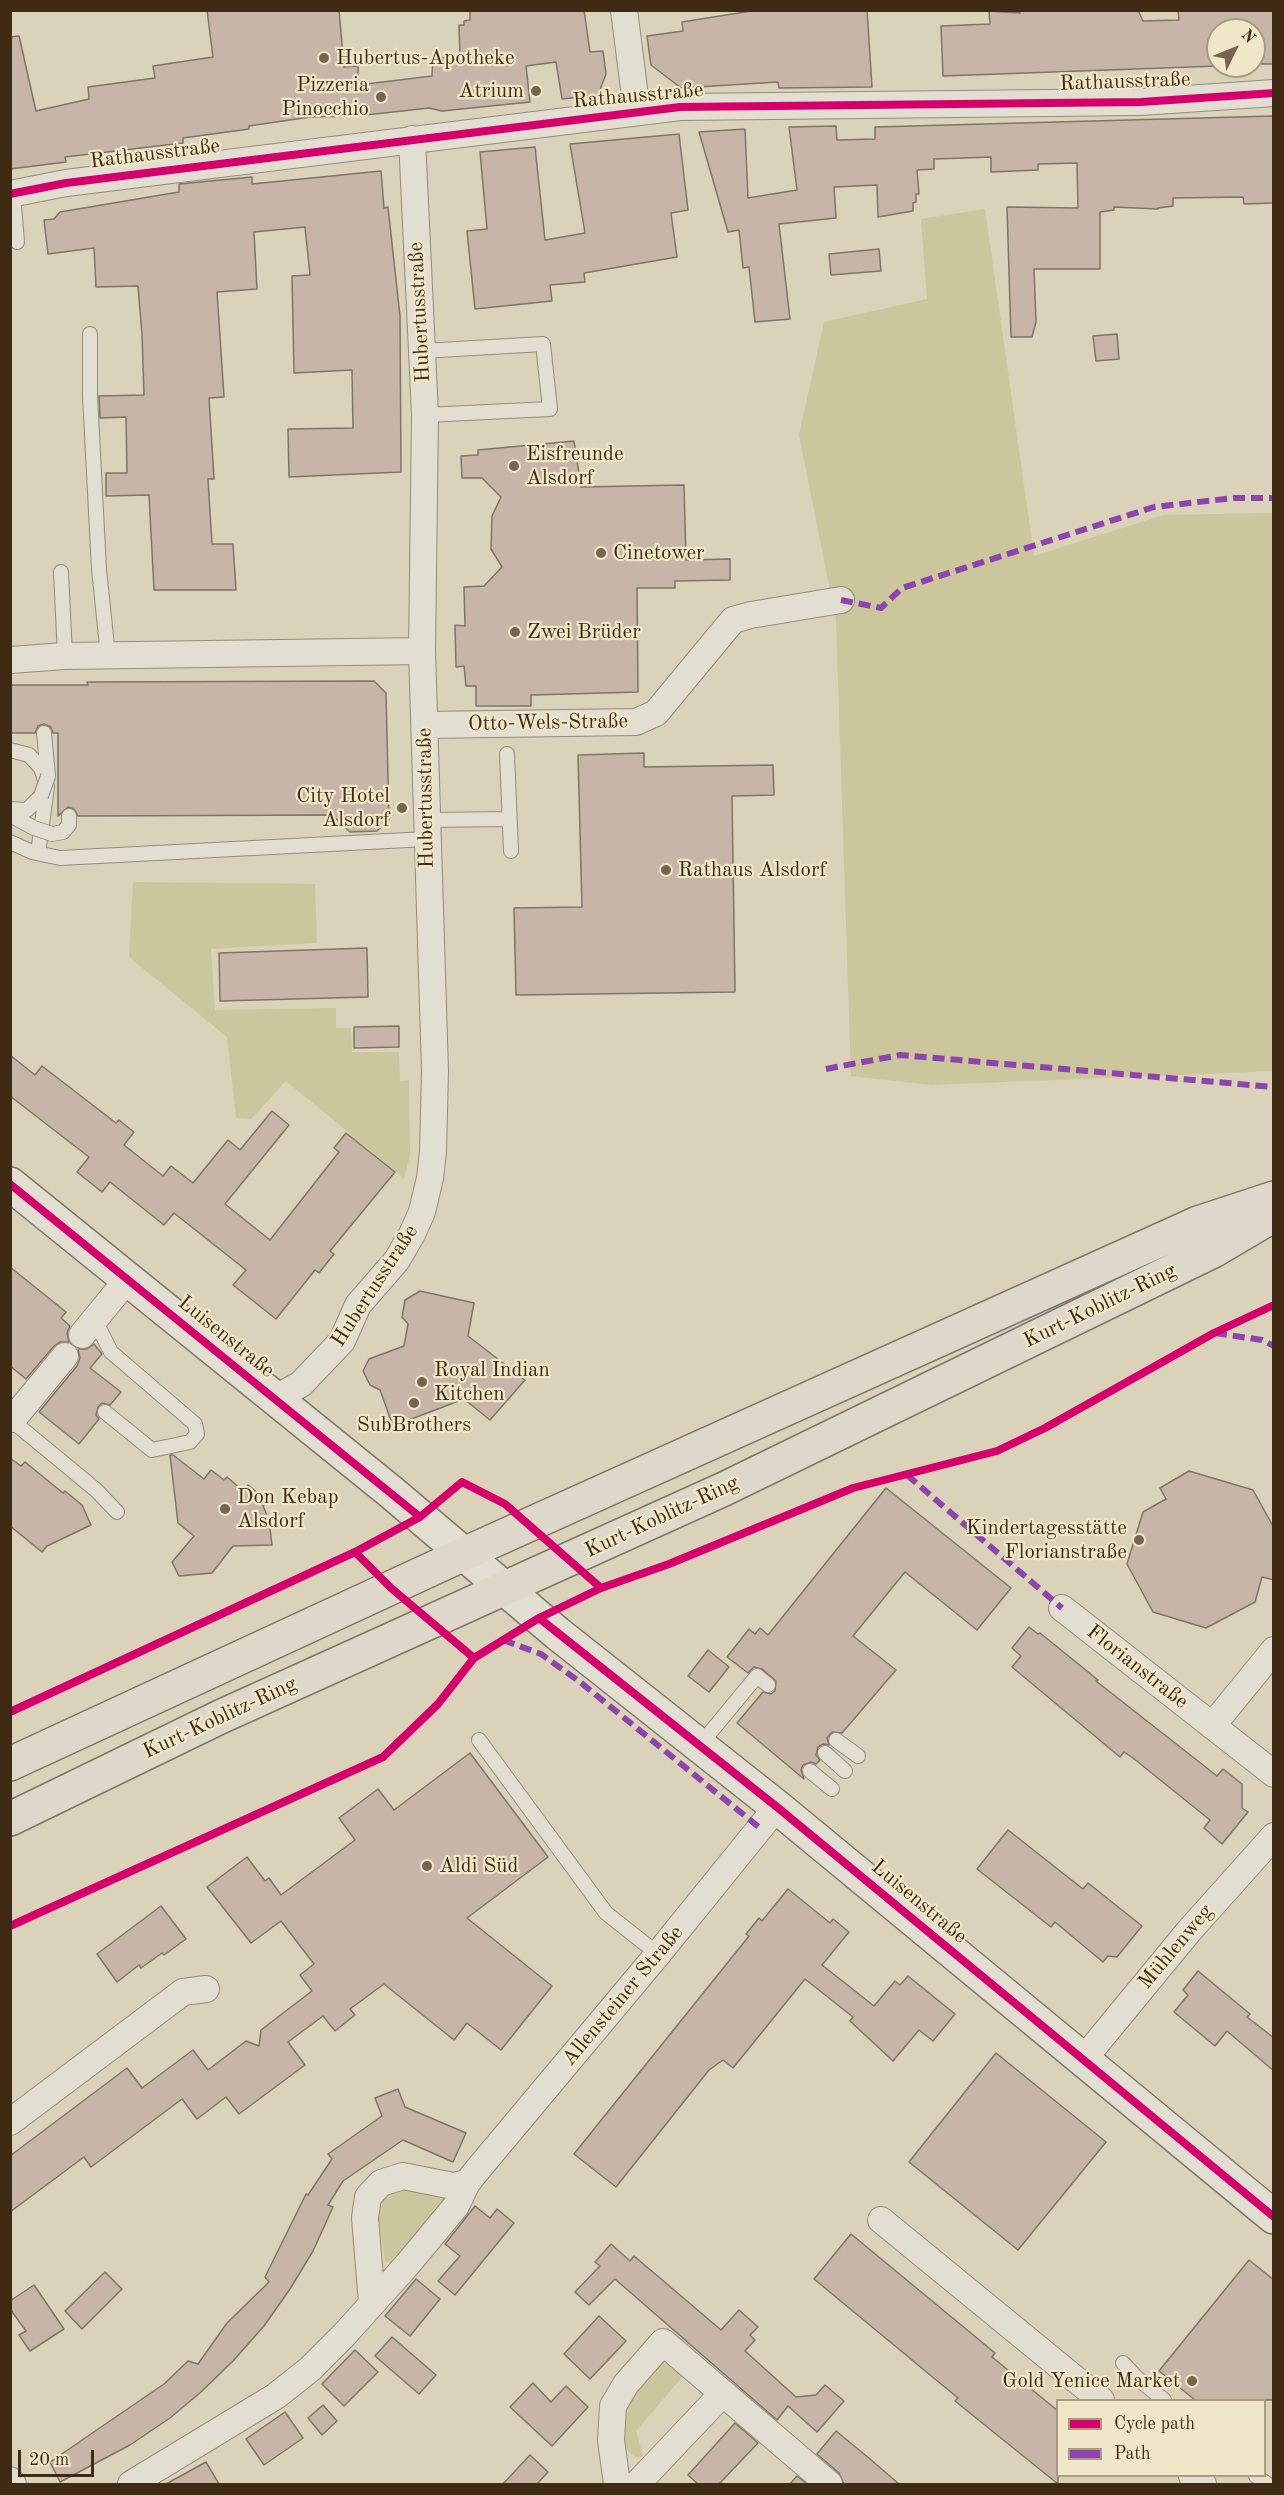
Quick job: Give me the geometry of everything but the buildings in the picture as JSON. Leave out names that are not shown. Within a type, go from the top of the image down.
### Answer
[{"type":"main road","name":"Luisenstraße","points":[[10,1184],[391,1492],[504,1588],[777,1807],[1082,2061],[1274,2217]]},
{"type":"main road","name":"Kurt-Koblitz-Ring","points":[[10,1764],[464,1554],[1198,1223],[1274,1198]]},
{"type":"main road","name":"Kurt-Koblitz-Ring","points":[[10,1819],[220,1717],[788,1458],[1213,1251],[1274,1215]]},
{"type":"street","points":[[624,10],[637,112]]},
{"type":"street","name":"Rathausstraße","points":[[12,194],[66,183],[680,107],[1141,102],[1274,93]]},
{"type":"street","name":"Hubertusstraße","points":[[274,1399],[301,1384],[330,1356],[342,1341],[358,1305],[397,1260],[422,1212],[433,1152],[435,1071],[422,651],[425,415],[412,139]]},
{"type":"street","name":"Otto-Wels-Straße","points":[[425,725],[636,723],[656,713],[733,620],[841,600]]},
{"type":"street","points":[[10,660],[108,656],[422,651]]},
{"type":"street","points":[[88,1328],[127,1280]]},
{"type":"street","points":[[12,1419],[65,1356]]},
{"type":"street","name":"Florianstraße","points":[[1062,1608],[1274,1774]]},
{"type":"street","points":[[1212,1726],[1274,1650]]},
{"type":"street","name":"Allensteiner Straße","points":[[137,2483],[276,2396],[310,2369],[456,2206],[467,2183],[777,1807]]},
{"type":"street","name":"Mühlenweg","points":[[1082,2061],[1189,1930],[1274,1836]]},
{"type":"street","points":[[10,2122],[183,1992],[206,1989]]},
{"type":"street","points":[[372,2302],[365,2218],[368,2197],[381,2183],[403,2176],[453,2186],[467,2183]]},
{"type":"street","points":[[881,2220],[1100,2399]]},
{"type":"street","points":[[617,2484],[611,2440],[613,2406],[626,2384],[663,2342],[829,2484]]},
{"type":"street","points":[[637,2484],[723,2393]]},
{"type":"street","points":[[10,2480],[12,2484]]},
{"type":"lane","points":[[12,194],[17,242]]},
{"type":"lane","points":[[90,334],[90,396],[99,569],[108,656]]},
{"type":"lane","points":[[422,351],[543,344],[550,409],[425,415]]},
{"type":"lane","points":[[61,572],[64,657]]},
{"type":"lane","points":[[10,809],[27,810],[41,796],[48,776],[44,733]]},
{"type":"lane","points":[[10,750],[29,755],[41,768],[47,788],[38,853]]},
{"type":"lane","points":[[507,754],[511,851]]},
{"type":"lane","points":[[10,815],[34,828],[52,834],[63,832],[69,825],[69,816]]},
{"type":"lane","points":[[10,842],[38,853],[60,858],[427,830],[509,819]]},
{"type":"lane","points":[[88,1328],[111,1352],[195,1424],[197,1434],[190,1442],[152,1450],[105,1412]]},
{"type":"lane","points":[[12,1419],[96,1490],[117,1512]]},
{"type":"lane","points":[[699,1746],[757,1676],[768,1685]]},
{"type":"lane","points":[[746,1689],[757,1699]]},
{"type":"lane","points":[[730,1707],[742,1716]]},
{"type":"lane","points":[[479,1740],[606,1913],[658,1954]]},
{"type":"lane","points":[[836,1740],[858,1756]]},
{"type":"lane","points":[[825,1753],[845,1771]]},
{"type":"lane","points":[[810,1771],[832,1789]]},
{"type":"lane","points":[[1123,2363],[1163,2399]]},
{"type":"shaded area","points":[[985,209],[1034,556],[1163,515],[1273,513],[1273,1071],[932,1085],[851,1076],[836,620],[799,435],[824,322],[927,299],[921,219]]},
{"type":"shaded area","points":[[133,882],[315,884],[317,943],[211,949],[215,1010],[336,1008],[336,1028],[351,1028],[352,1052],[399,1052],[400,1081],[409,1080],[410,1155],[404,1178],[286,1081],[251,1119],[236,1118],[227,1037],[129,957]]},
{"type":"shaded area","points":[[399,2188],[441,2195],[446,2201],[393,2265],[385,2261],[377,2212],[384,2197]]},
{"type":"shaded area","points":[[660,2363],[670,2363],[684,2375],[636,2431],[643,2456],[637,2458],[628,2452],[620,2440],[620,2408]]},
{"type":"marked path","points":[[841,600],[881,608],[902,588],[1154,507],[1234,498],[1274,498]]},
{"type":"marked path","points":[[826,1069],[900,1055],[1274,1087]]},
{"type":"marked path","points":[[1215,1333],[1262,1340],[1274,1346]]},
{"type":"marked path","points":[[907,1475],[1062,1608]]},
{"type":"marked path","points":[[503,1640],[541,1654],[580,1682],[760,1828]]},
{"type":"cycle path","points":[[10,194],[66,183],[680,107],[1141,102],[1274,93]]},
{"type":"cycle path","points":[[10,1184],[420,1517]]},
{"type":"cycle path","points":[[10,1926],[383,1757],[438,1704],[474,1658],[539,1618],[601,1588],[669,1564],[853,1488],[997,1451],[1045,1428],[1214,1333],[1274,1305]]},
{"type":"cycle path","points":[[10,1712],[355,1552],[420,1517],[462,1482],[505,1504],[601,1588]]},
{"type":"cycle path","points":[[355,1552],[391,1588],[474,1658]]},
{"type":"cycle path","points":[[539,1618],[777,1807],[1274,2217]]},
{"type":"place","name":"Hubertus-Apotheke","points":[[324,58]]},
{"type":"place","name":"Atrium","points":[[536,91]]},
{"type":"place","name":"Pizzeria Pinocchio","points":[[381,97]]},
{"type":"place","name":"Eisfreunde Alsdorf","points":[[514,466]]},
{"type":"place","name":"Cinetower","points":[[601,553]]},
{"type":"place","name":"Zwei Brüder","points":[[515,632]]},
{"type":"place","name":"City Hotel Alsdorf","points":[[402,808]]},
{"type":"place","name":"Rathaus Alsdorf","points":[[666,870]]},
{"type":"place","name":"Royal Indian Kitchen","points":[[422,1382]]},
{"type":"place","name":"SubBrothers","points":[[414,1403]]},
{"type":"place","name":"Don Kebap Alsdorf","points":[[225,1509]]},
{"type":"place","name":"Kindertagesstätte Florianstraße","points":[[1139,1540]]},
{"type":"place","name":"Aldi Süd","points":[[427,1866]]},
{"type":"place","name":"Gold Yenice Market","points":[[1192,2381]]}]
